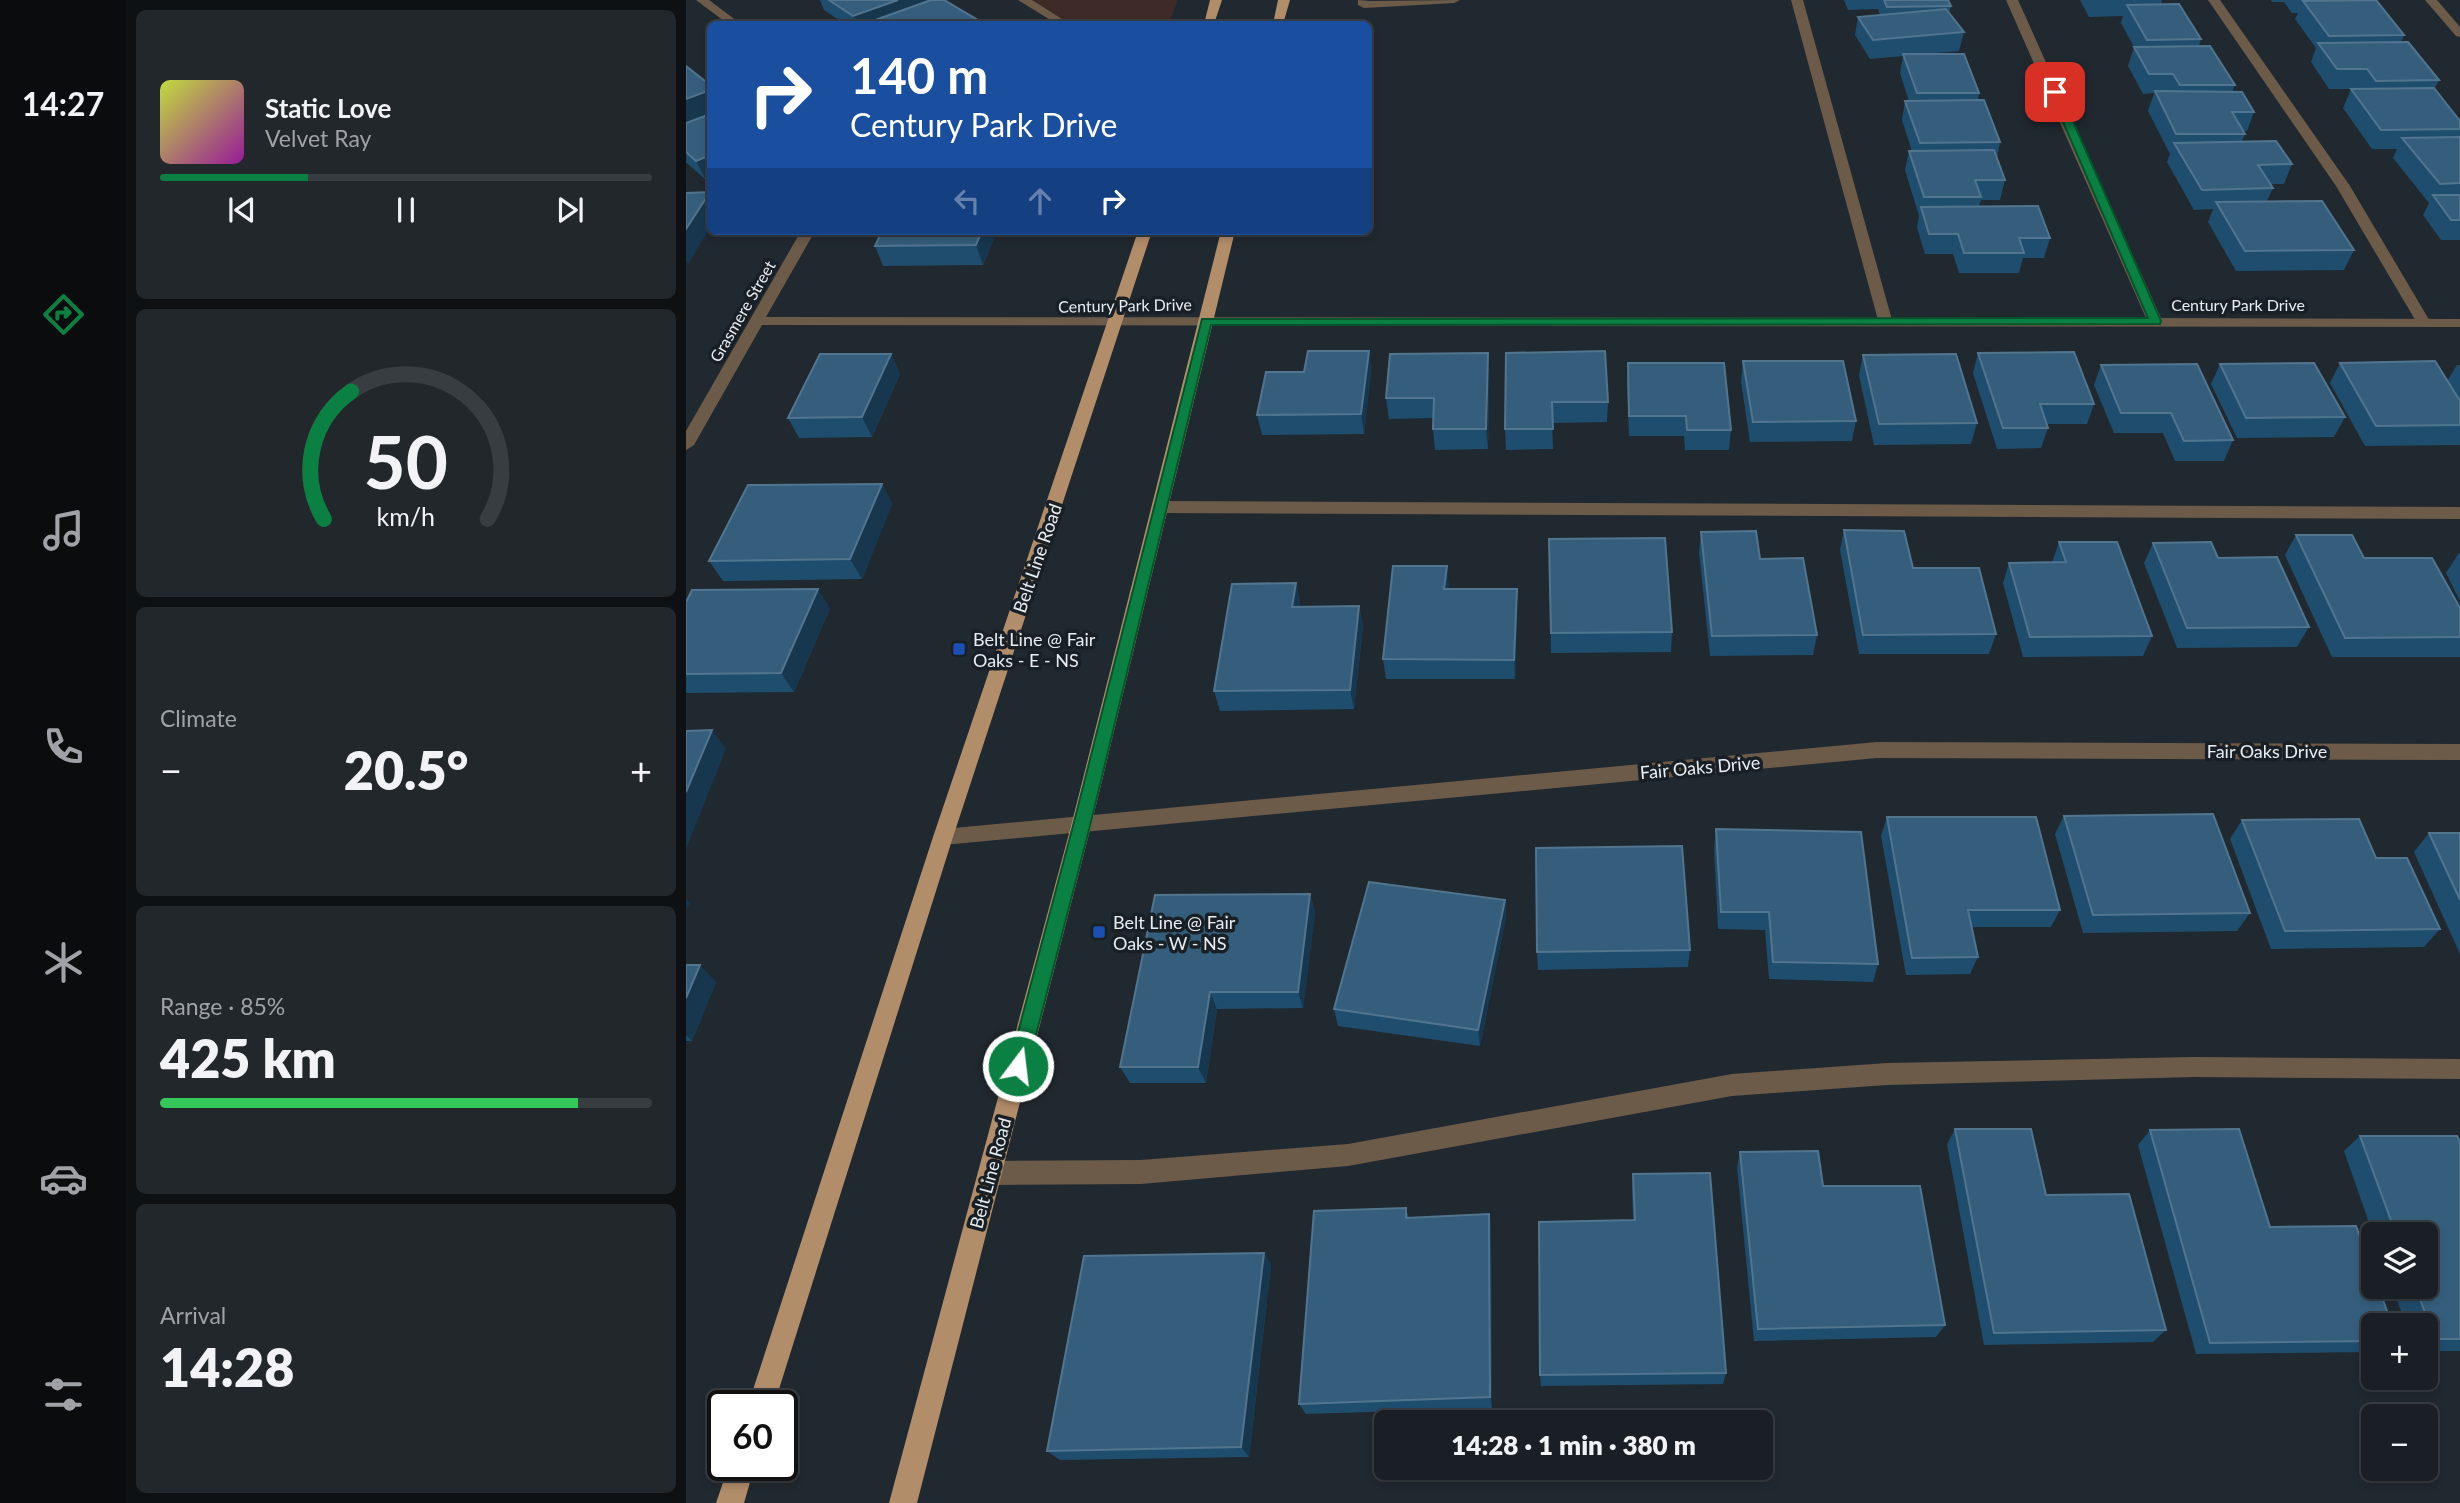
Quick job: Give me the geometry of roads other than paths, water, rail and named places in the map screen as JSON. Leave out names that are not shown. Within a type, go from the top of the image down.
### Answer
[{"type":"main road","points":[[1210,21],[1216,0]]},
{"type":"main road","points":[[1279,21],[1284,0]]},
{"type":"main road","name":"Belt Line Road","points":[[766,1390],[943,838],[1144,235]]},
{"type":"main road","name":"Belt Line Road","points":[[903,1503],[1082,826],[1227,235]]},
{"type":"main road","points":[[730,1503],[737,1481]]},
{"type":"street","points":[[702,0],[730,21]]},
{"type":"street","points":[[1024,0],[1059,21]]},
{"type":"street","points":[[1364,0],[1364,5],[1454,0]]},
{"type":"street","points":[[1797,0],[1885,320]]},
{"type":"street","points":[[2012,0],[2155,321]]},
{"type":"street","points":[[2214,0],[2343,186],[2424,323]]},
{"type":"street","points":[[2431,0],[2460,34]]},
{"type":"street","name":"Grasmere Street","points":[[686,445],[806,235]]},
{"type":"street","name":"Century Park Drive","points":[[757,321],[1116,323],[1885,320],[2460,323]]},
{"type":"street","points":[[1160,507],[2460,513]]},
{"type":"street","name":"Fair Oaks Drive","points":[[943,838],[1877,750],[2460,752]]},
{"type":"street","points":[[990,1173],[1141,1172],[1348,1155],[1732,1085],[1874,1075],[2194,1066],[2460,1069]]},
{"type":"place","name":"Belt Line @ Fair Oaks - E - NS","points":[[959,649]]},
{"type":"place","name":"Belt Line @ Fair Oaks - W - NS","points":[[1099,932]]}]
